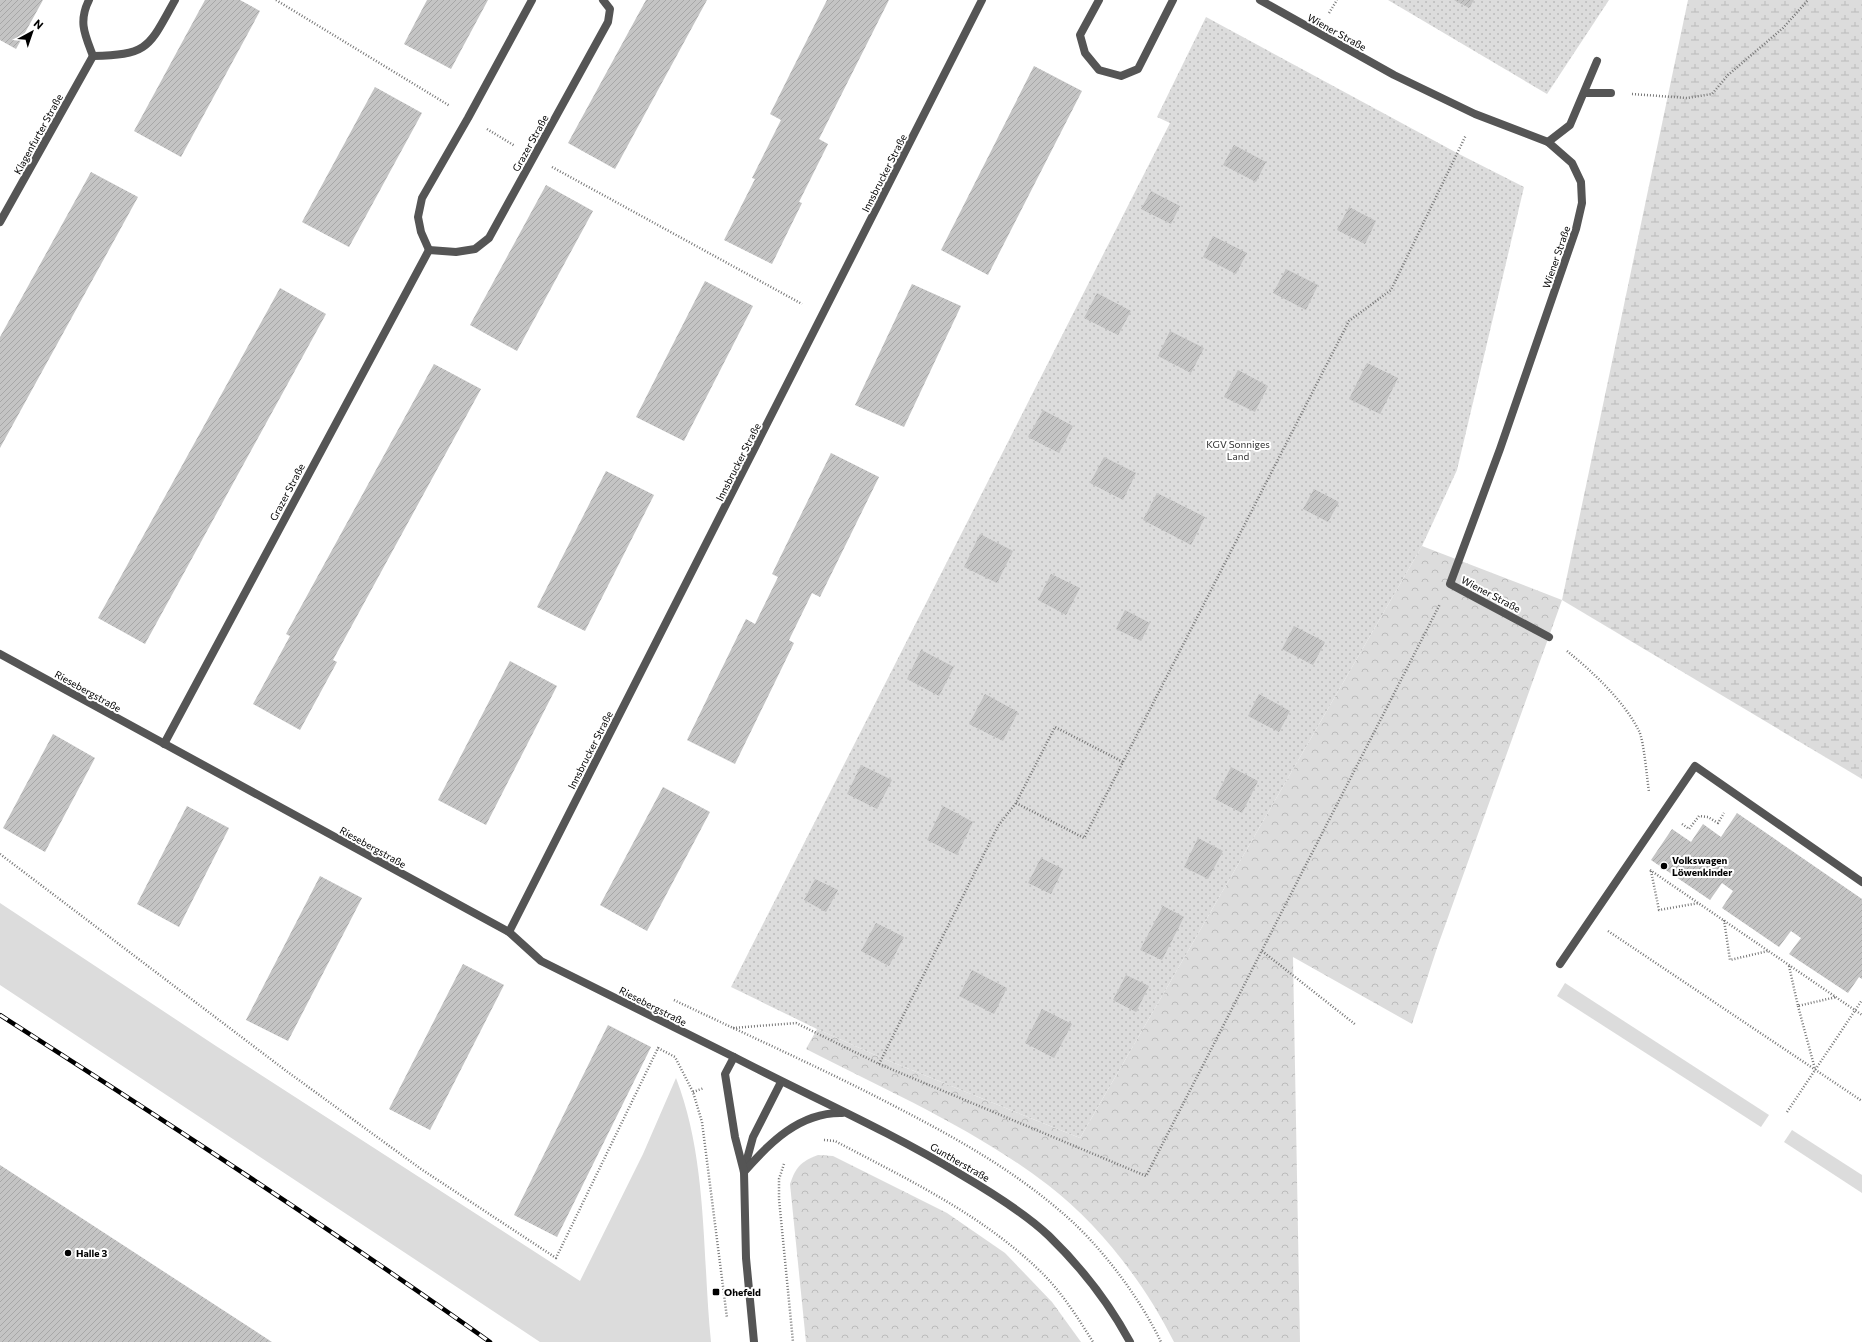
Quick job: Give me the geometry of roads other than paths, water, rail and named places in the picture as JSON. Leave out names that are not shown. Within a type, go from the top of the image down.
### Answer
[{"type":"street","points":[[88,0],[82,18],[84,32],[93,56],[118,55],[141,50],[153,39],[175,0]]},
{"type":"street","points":[[429,250],[421,232],[418,217],[422,198],[468,118],[532,0]]},
{"type":"street","name":"Grazer Straße","points":[[164,744],[429,250],[456,252],[475,249],[489,238],[608,22],[610,9],[603,0]]},
{"type":"street","name":"Innsbrucker Straße","points":[[509,932],[982,0]]},
{"type":"street","points":[[1098,0],[1080,35],[1085,54],[1099,70],[1121,76],[1138,69],[1173,0]]},
{"type":"street","name":"Wiener Straße","points":[[1260,0],[1394,75],[1475,114],[1548,142],[1572,163],[1581,182],[1582,203],[1576,229],[1500,449],[1450,584],[1549,637]]},
{"type":"street","name":"Klagenfurter Straße","points":[[0,222],[93,56]]},
{"type":"street","points":[[1548,142],[1570,125],[1585,93],[1597,61]]},
{"type":"street","points":[[1585,93],[1611,93]]},
{"type":"street","name":"Riesebergstraße","points":[[0,654],[509,932],[541,961],[734,1057]]},
{"type":"street","points":[[1560,964],[1695,766],[1862,882]]},
{"type":"street","points":[[734,1057],[725,1074],[735,1138],[744,1172],[746,1250],[754,1342]]},
{"type":"street","name":"Guntherstraße","points":[[734,1057],[928,1155],[994,1194],[1048,1236],[1085,1275],[1122,1327],[1130,1342]]},
{"type":"street","points":[[744,1172],[753,1137],[781,1082]]},
{"type":"street","points":[[744,1172],[774,1140],[799,1123],[821,1115],[845,1113]]},
{"type":"railway","points":[[0,1015],[308,1216],[490,1342]]},
{"type":"place","name":"Volkswagen Löwenkinder","points":[[1664,866]]},
{"type":"place","name":"Halle 3","points":[[68,1253]]},
{"type":"place","name":"Ohefeld","points":[[716,1292]]},
{"type":"park label","name":"KGV Sonniges Land","points":[[1238,450]]}]
